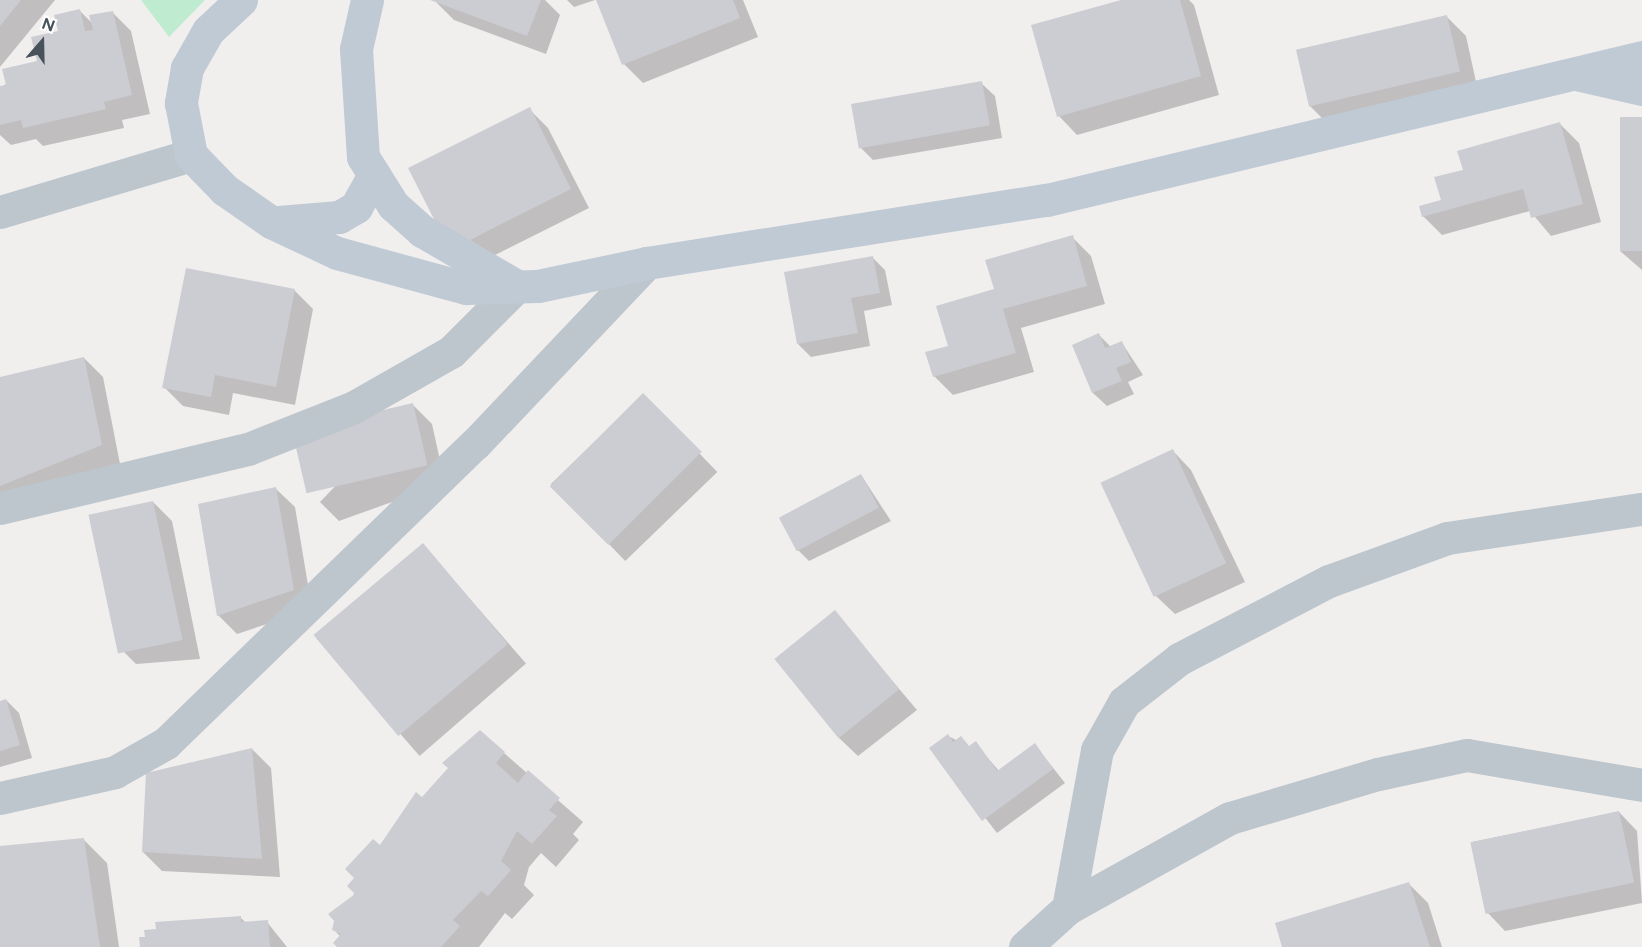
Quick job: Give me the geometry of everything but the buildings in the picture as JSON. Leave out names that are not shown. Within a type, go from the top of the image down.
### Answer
[{"type":"main road","points":[[241,0],[208,31],[187,68],[181,103],[190,155],[225,190],[272,222],[337,253],[398,272],[466,288],[517,286],[647,263],[1047,200],[1506,87],[1580,75],[1642,57]]},
{"type":"main road","points":[[367,0],[356,49],[357,108],[363,157],[393,205],[422,231],[517,286]]},
{"type":"main road","points":[[1580,75],[1642,89]]},
{"type":"main road","points":[[272,222],[339,217],[356,207],[374,175]]},
{"type":"street","points":[[0,212],[190,155]]},
{"type":"street","points":[[0,798],[115,772],[166,743],[475,444],[647,263]]},
{"type":"street","points":[[0,508],[248,449],[354,407],[451,352],[517,286]]},
{"type":"street","points":[[1068,908],[1097,750],[1124,702],[1179,660],[1329,581],[1447,538],[1642,509]]},
{"type":"street","points":[[1025,947],[1068,908],[1230,818],[1467,755],[1642,785]]},
{"type":"green space","points":[[141,0],[205,0],[169,37]]}]
